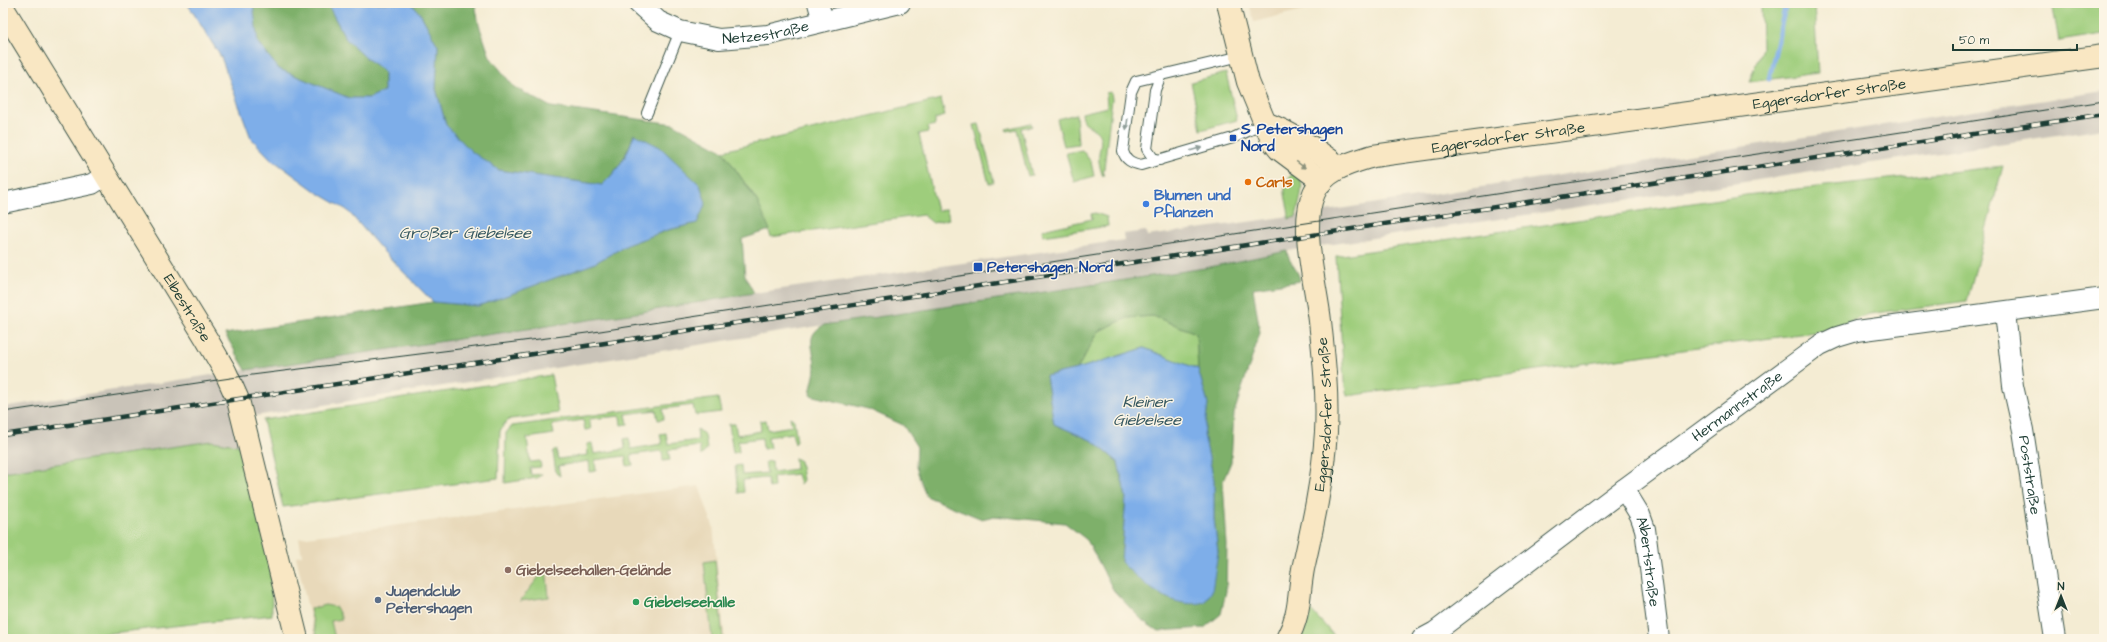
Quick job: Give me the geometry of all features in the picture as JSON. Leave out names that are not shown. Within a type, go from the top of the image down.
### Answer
[{"type":"street","name":"Netzestraße","points":[[638,3],[658,21],[680,31],[719,39],[768,35],[821,12],[900,3]]},
{"type":"street","points":[[1228,3],[1248,82],[1272,140],[1279,149],[1322,181]]},
{"type":"street","name":"Elbestraße","points":[[3,8],[206,338],[236,394],[297,639]]},
{"type":"street","name":"Eggersdorfer Straße","points":[[1287,639],[1298,613],[1301,582],[1320,484],[1326,434],[1325,378],[1308,223],[1314,192],[1322,181],[1339,167],[1373,156],[2104,56]]},
{"type":"street","points":[[1265,123],[1291,135],[1321,153],[1339,167]]},
{"type":"street","points":[[3,202],[92,184],[106,175]]},
{"type":"street","name":"Hermannstraße","points":[[1422,639],[1435,632],[1624,489],[1820,345],[1838,337],[1857,332],[2104,298]]},
{"type":"street","name":"Poststraße","points":[[2005,312],[2013,386],[2023,430],[2055,639]]},
{"type":"street","name":"Albertstraße","points":[[1624,489],[1640,515],[1645,529],[1659,639]]},
{"type":"street","name":"Eggersdorfer Straße","points":[[1272,639],[1285,618],[1301,582]]},
{"type":"lane","points":[[647,113],[680,31]]},
{"type":"lane","points":[[1241,56],[1136,81],[1131,92],[1123,151],[1124,155],[1134,164],[1141,165],[1233,138],[1265,123]]},
{"type":"lane","points":[[1160,160],[1153,158],[1147,150],[1155,90],[1161,75]]},
{"type":"shaded area","points":[[1249,3],[1331,3],[1254,22]]},
{"type":"shaded area","points":[[2104,91],[2104,128],[1287,251],[1205,268],[824,325],[236,419],[242,446],[3,472],[3,407],[315,359],[630,314],[754,293],[1124,240],[1123,234],[1146,231],[1147,236],[1326,211]]},
{"type":"shaded area","name":"Giebelseehallen-Gelände","points":[[699,486],[713,526],[725,639],[315,639],[296,556],[302,555],[299,538]]},
{"type":"green space","points":[[253,3],[327,3],[346,39],[384,72],[384,91],[369,98],[349,98],[279,69],[257,43]]},
{"type":"green space","points":[[411,3],[475,3],[479,25],[490,57],[514,87],[551,107],[674,124],[723,151],[757,201],[770,230],[742,239],[745,276],[754,293],[630,314],[246,370],[225,334],[433,302],[478,306],[593,264],[629,244],[668,230],[697,223],[700,185],[634,134],[621,162],[613,174],[602,185],[499,170],[472,153],[446,125],[436,88],[438,46],[421,15]]},
{"type":"green space","points":[[1761,3],[1814,3],[1818,73],[1749,82],[1762,48]]},
{"type":"green space","points":[[2052,3],[2104,3],[2104,34],[2059,41]]},
{"type":"green space","points":[[1226,73],[1237,120],[1201,130],[1191,82]]},
{"type":"green space","points":[[1111,92],[1112,99],[1103,177],[1099,161],[1101,142],[1100,137],[1096,131],[1087,125],[1082,113],[1107,107],[1106,93]]},
{"type":"green space","points":[[941,99],[945,116],[935,119],[935,125],[928,127],[928,132],[919,134],[937,211],[947,209],[949,219],[933,223],[923,215],[771,237],[757,201],[723,151]]},
{"type":"green space","points":[[1076,114],[1078,144],[1064,146],[1057,119]]},
{"type":"green space","points":[[1031,123],[1032,126],[1021,128],[1032,175],[1028,176],[1017,129],[1007,131],[1006,129]]},
{"type":"green space","points":[[979,124],[994,182],[989,184],[974,125]]},
{"type":"green space","points":[[1082,150],[1091,162],[1094,176],[1074,182],[1066,153]]},
{"type":"green space","points":[[2003,166],[1967,301],[1869,314],[1829,330],[1347,396],[1344,382],[1336,256],[1746,195]]},
{"type":"green space","points":[[1296,169],[1302,186],[1296,217],[1289,219],[1285,188],[1290,176]]},
{"type":"green space","points":[[1095,213],[1107,217],[1108,226],[1043,236],[1042,230],[1092,219],[1091,214]]},
{"type":"green space","points":[[1287,251],[1289,259],[1298,273],[1300,281],[1253,288],[1260,333],[1234,413],[1231,462],[1223,481],[1227,545],[1226,591],[1221,614],[1204,628],[1158,631],[1143,621],[1114,591],[1087,540],[1065,523],[994,516],[982,519],[926,496],[916,467],[917,447],[903,425],[868,409],[810,395],[815,367],[812,338],[818,329],[824,325],[1205,268]],"holes":[[[1153,316],[1196,333],[1198,369],[1208,404],[1204,435],[1214,480],[1214,519],[1218,552],[1121,562],[1126,497],[1118,462],[1093,441],[1054,424],[1046,376],[1077,369],[1099,331],[1127,318]]]},
{"type":"green space","points":[[1153,316],[1196,333],[1198,369],[1144,348],[1077,369],[1099,331],[1127,318]]},
{"type":"green space","points":[[551,375],[558,413],[510,419],[504,424],[500,431],[498,478],[283,507],[263,420]]},
{"type":"green space","points":[[718,398],[721,412],[695,415],[693,405],[663,409],[664,419],[658,420],[656,410],[626,414],[628,424],[621,425],[620,416],[589,419],[591,429],[585,430],[583,420],[552,425],[554,434],[527,438],[530,462],[540,461],[541,467],[530,468],[531,475],[542,474],[537,478],[505,483],[506,433],[512,426]]},
{"type":"green space","points":[[790,417],[794,420],[797,441],[795,444],[792,433],[768,437],[770,448],[763,449],[762,438],[738,441],[739,452],[733,453],[729,424],[735,424],[737,435],[761,431],[760,421],[766,420],[768,430],[792,426]]},
{"type":"green space","points":[[697,429],[705,435],[707,449],[701,456],[699,446],[668,450],[670,460],[663,461],[662,451],[631,455],[633,465],[627,466],[625,456],[595,460],[596,471],[590,472],[589,461],[558,466],[560,476],[556,473],[553,452],[556,449],[558,459],[588,455],[587,444],[592,443],[594,454],[625,449],[624,439],[629,438],[631,449],[662,444],[660,434],[666,433],[668,444],[698,440]]},
{"type":"green space","points":[[212,441],[242,446],[271,559],[272,615],[58,639],[3,639],[3,472]]},
{"type":"green space","points":[[795,458],[800,461],[803,480],[800,484],[797,474],[773,477],[774,487],[769,488],[767,478],[743,480],[744,492],[738,493],[735,466],[741,465],[742,475],[767,473],[765,462],[772,461],[773,472],[796,469]]},
{"type":"green space","points":[[715,560],[723,639],[712,639],[704,562]]},
{"type":"green space","points":[[546,568],[549,597],[520,601]]},
{"type":"green space","points":[[325,605],[336,607],[342,619],[331,621],[335,639],[317,639],[310,609]]},
{"type":"green space","points":[[1309,608],[1337,639],[1300,639]]},
{"type":"water","name":"Großer Giebelsee","points":[[187,3],[253,3],[258,43],[279,69],[349,98],[369,98],[384,91],[384,72],[346,39],[327,3],[411,3],[421,15],[438,46],[436,89],[446,125],[472,152],[499,170],[602,185],[622,162],[629,149],[634,134],[660,147],[700,185],[706,203],[697,223],[668,230],[629,244],[593,264],[478,306],[433,302],[383,251],[347,210],[318,193],[270,158],[251,138],[221,57]]},
{"type":"water","name":"Kleiner Giebelsee","points":[[1144,348],[1198,369],[1208,404],[1204,435],[1214,480],[1214,519],[1218,552],[1212,591],[1205,602],[1193,604],[1169,599],[1148,586],[1121,562],[1126,497],[1118,462],[1093,441],[1054,424],[1046,376],[1077,369]]},
{"type":"waterway","points":[[1769,79],[1786,3]]},
{"type":"tram line","points":[[3,412],[244,376],[587,333],[2104,101]]},
{"type":"railway","points":[[3,435],[2104,114]]},
{"type":"place","name":"S Petershagen Nord","points":[[1233,138]]},
{"type":"place","name":"Carls","points":[[1248,182]]},
{"type":"place","name":"Blumen und Pflanzen","points":[[1146,204]]},
{"type":"place","name":"Petershagen Nord","points":[[978,267]]},
{"type":"place","name":"Giebelseehallen-Gelände","points":[[508,570]]},
{"type":"place","name":"Jugendclub Petershagen","points":[[378,600]]},
{"type":"place","name":"Giebelseehalle","points":[[636,602]]}]
